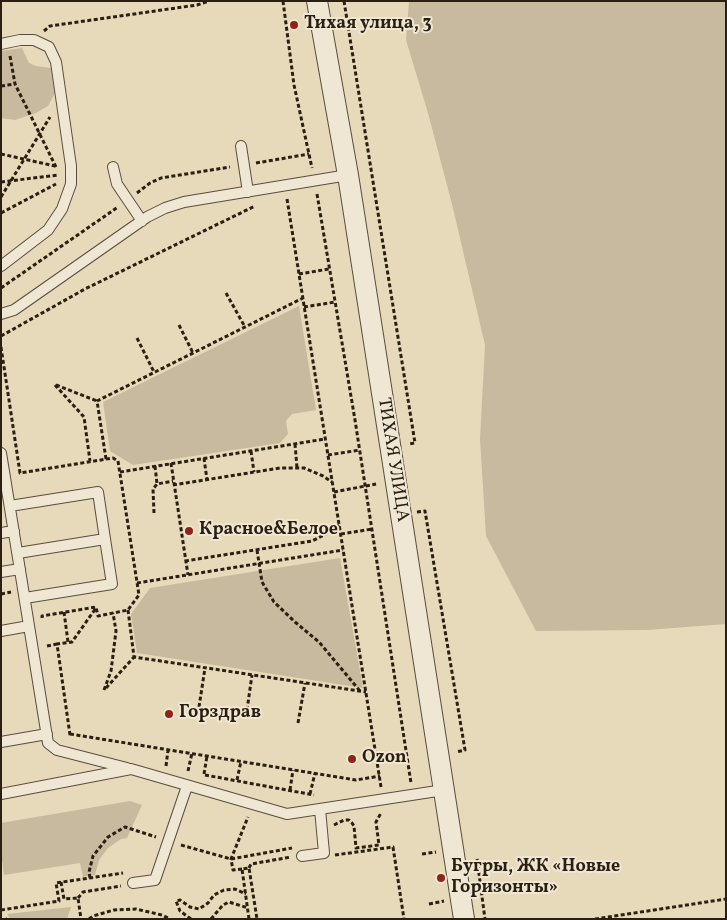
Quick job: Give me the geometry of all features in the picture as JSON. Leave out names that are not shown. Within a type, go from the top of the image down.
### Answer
[{"type":"street","name":"ТИХАЯ УЛИЦА","points":[[317,1],[348,176],[464,919]]},
{"type":"lane","points":[[1,266],[48,230],[62,209],[71,184],[56,62],[50,47],[34,40],[20,40],[5,44]]},
{"type":"lane","points":[[241,146],[248,192]]},
{"type":"lane","points":[[113,167],[117,184],[142,221]]},
{"type":"lane","points":[[1,314],[14,310],[142,221],[166,208],[184,202],[348,176]]},
{"type":"lane","points":[[1,453],[4,488],[10,506],[48,742],[57,750],[131,769],[287,814],[444,790]]},
{"type":"lane","points":[[10,506],[98,492],[112,584],[25,598]]},
{"type":"lane","points":[[1,533],[14,531]]},
{"type":"lane","points":[[18,553],[105,539]]},
{"type":"lane","points":[[1,572],[20,569]]},
{"type":"lane","points":[[1,631],[30,626]]},
{"type":"lane","points":[[1,742],[47,734]]},
{"type":"lane","points":[[1,794],[131,769]]},
{"type":"lane","points":[[134,883],[155,880],[187,786]]},
{"type":"lane","points":[[299,852],[324,853],[320,809]]},
{"type":"path","points":[[34,40],[50,26],[197,5],[209,1]]},
{"type":"path","points":[[283,1],[294,85],[317,195],[360,450],[412,784]]},
{"type":"path","points":[[344,1],[415,443],[404,445]]},
{"type":"path","points":[[5,44],[15,84],[60,174]]},
{"type":"path","points":[[1,86],[15,84]]},
{"type":"path","points":[[1,198],[61,98]]},
{"type":"path","points":[[1,154],[56,166]]},
{"type":"path","points":[[1,182],[60,174],[71,175]]},
{"type":"path","points":[[1,213],[71,175]]},
{"type":"path","points":[[284,186],[384,800]]},
{"type":"path","points":[[309,196],[317,195]]},
{"type":"path","points":[[279,201],[294,199]]},
{"type":"path","points":[[1,336],[85,289],[254,206],[262,204]]},
{"type":"path","points":[[299,274],[329,269]]},
{"type":"path","points":[[226,293],[244,327]]},
{"type":"path","points":[[90,461],[84,417],[55,385],[97,401],[303,298]]},
{"type":"path","points":[[304,307],[335,302]]},
{"type":"path","points":[[179,325],[193,353]]},
{"type":"path","points":[[137,338],[154,372]]},
{"type":"path","points":[[1,347],[20,472],[113,458],[118,461],[139,595],[128,610],[98,616],[96,607]]},
{"type":"path","points":[[97,401],[106,459]]},
{"type":"path","points":[[120,472],[325,439]]},
{"type":"path","points":[[294,444],[297,468]]},
{"type":"path","points":[[251,450],[254,472]]},
{"type":"path","points":[[328,455],[360,450]]},
{"type":"path","points":[[204,458],[207,480]]},
{"type":"path","points":[[170,463],[188,575]]},
{"type":"path","points":[[154,513],[153,489],[157,484],[155,466]]},
{"type":"path","points":[[157,484],[207,480],[280,468],[304,468],[323,476],[332,483]]},
{"type":"path","points":[[334,492],[376,484]]},
{"type":"path","points":[[414,513],[425,511],[465,750]]},
{"type":"path","points":[[185,561],[312,541],[339,525]]},
{"type":"path","points":[[341,534],[372,528]]},
{"type":"path","points":[[257,550],[262,582],[274,602],[319,642],[361,691]]},
{"type":"path","points":[[137,583],[343,550]]},
{"type":"path","points":[[43,623],[42,616],[96,607]]},
{"type":"path","points":[[47,646],[72,642],[96,607]]},
{"type":"path","points":[[113,613],[116,631],[111,671],[104,690],[134,657],[128,610]]},
{"type":"path","points":[[64,612],[68,642]]},
{"type":"path","points":[[46,638],[48,653]]},
{"type":"path","points":[[57,644],[70,741]]},
{"type":"path","points":[[134,657],[366,692]]},
{"type":"path","points":[[199,707],[205,668]]},
{"type":"path","points":[[247,710],[252,675]]},
{"type":"path","points":[[298,723],[305,683]]},
{"type":"path","points":[[70,734],[356,780],[380,776]]},
{"type":"path","points":[[166,767],[168,750]]},
{"type":"path","points":[[188,771],[192,753]]},
{"type":"path","points":[[204,774],[207,756]]},
{"type":"path","points":[[237,780],[241,761]]},
{"type":"path","points":[[156,766],[174,769]]},
{"type":"path","points":[[181,770],[319,796]]},
{"type":"path","points":[[290,790],[293,770]]},
{"type":"path","points":[[310,794],[315,773]]},
{"type":"path","points":[[333,832],[334,825],[340,821],[349,820],[354,826],[356,848],[379,845],[377,818],[386,811]]},
{"type":"path","points":[[239,814],[256,820]]},
{"type":"path","points":[[248,817],[232,859],[233,870],[249,868],[251,864],[288,858]]},
{"type":"path","points":[[90,878],[89,872],[93,856],[108,837],[125,827],[232,859],[299,852]]},
{"type":"path","points":[[335,847],[336,855]]},
{"type":"path","points":[[328,856],[393,847],[404,919]]},
{"type":"path","points":[[477,858],[485,919]]},
{"type":"path","points":[[249,868],[257,919]]},
{"type":"path","points":[[242,869],[249,919]]},
{"type":"path","points":[[1,910],[59,901],[56,882],[128,872]]},
{"type":"path","points":[[61,882],[64,899],[78,898]]},
{"type":"path","points":[[80,919],[78,898],[83,892],[119,886]]},
{"type":"path","points":[[191,919],[184,917],[176,901],[180,900],[190,907],[199,909],[208,903],[214,895],[224,890],[235,889],[246,894]]},
{"type":"path","points":[[595,919],[726,899]]},
{"type":"path","points":[[211,919],[223,905],[229,902],[248,908]]},
{"type":"path","points":[[89,919],[114,910],[136,909],[162,915],[170,919]]},
{"type":"shaded area","points":[[409,1],[726,1],[726,624],[647,630],[536,631],[486,536],[480,439],[485,345],[452,204],[406,40]]},
{"type":"shaded area","points":[[22,48],[29,63],[51,68],[55,93],[48,106],[36,113],[15,120],[1,118],[1,51]]},
{"type":"shaded area","points":[[299,306],[316,410],[292,414],[286,421],[288,434],[280,443],[133,465],[110,451],[103,402]]},
{"type":"shaded area","points":[[340,558],[363,688],[137,653],[131,614],[150,588]]},
{"type":"shaded area","points":[[130,801],[142,805],[127,838],[121,839],[108,848],[99,860],[95,875],[83,877],[80,863],[4,875],[1,853],[1,823]]},
{"type":"shaded area","points":[[71,907],[67,919],[10,919],[7,914]]},
{"type":"place","name":"Тихая улица, 3","points":[[294,25]]},
{"type":"place","name":"Красное&Белое","points":[[189,531]]},
{"type":"place","name":"Горздрав","points":[[169,714]]},
{"type":"place","name":"Ozon","points":[[352,759]]},
{"type":"place","name":"Бугры, ЖК «Новые Горизонты»","points":[[441,878]]}]
